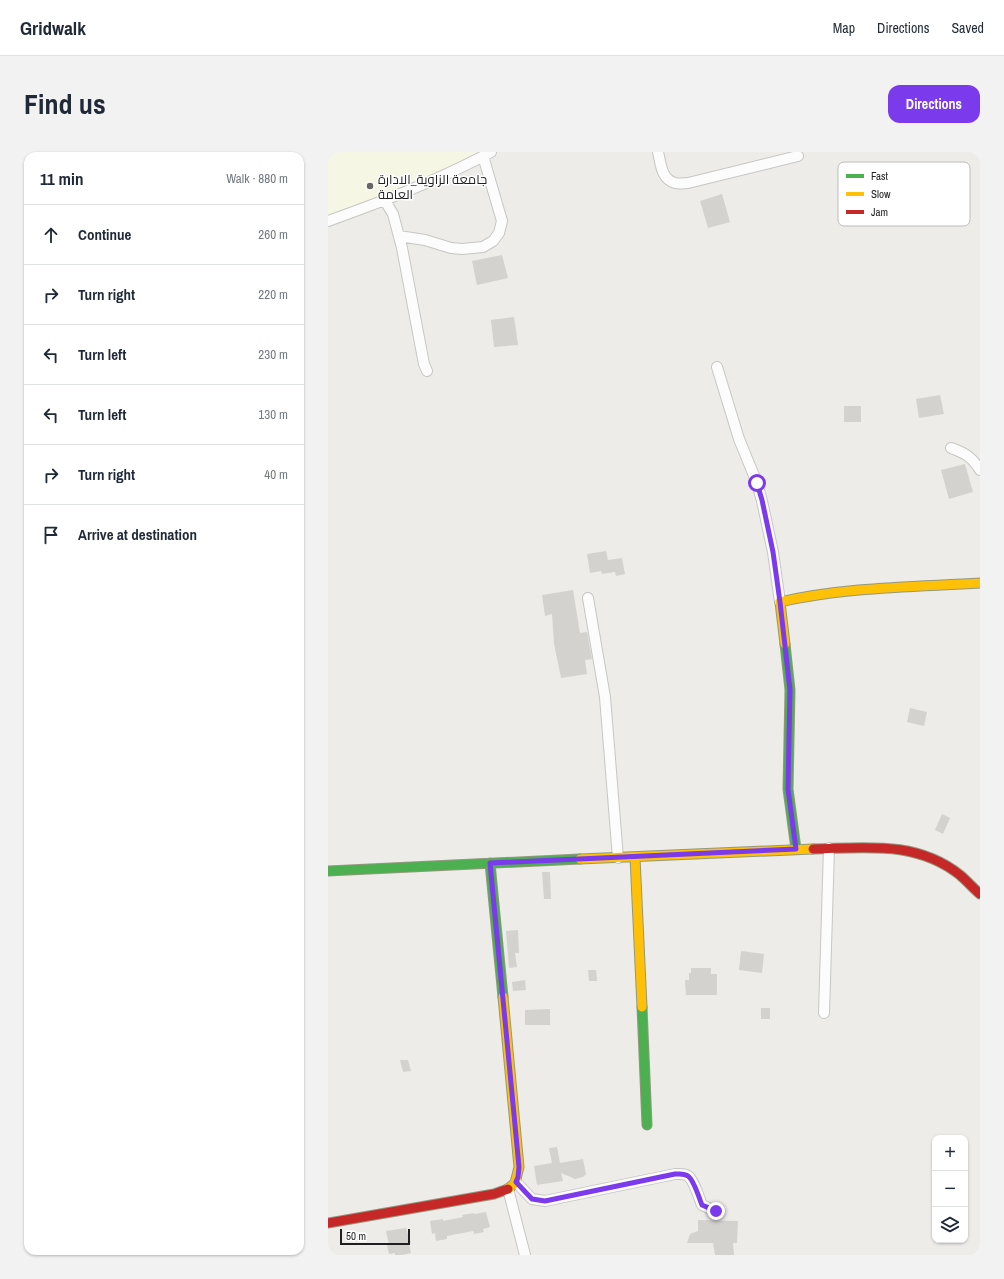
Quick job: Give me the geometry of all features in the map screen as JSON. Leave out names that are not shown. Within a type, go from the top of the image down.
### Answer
[{"type":"street","points":[[658,152],[663,173],[675,183],[688,183],[798,156]]},
{"type":"street","points":[[328,221],[385,201],[464,167],[487,154],[502,221],[499,233],[493,241],[483,247],[462,249],[451,248],[425,240],[399,236]]},
{"type":"street","points":[[385,201],[391,210],[399,236],[424,364],[427,370]]},
{"type":"street","points":[[717,367],[739,439],[757,483],[773,552],[790,690],[788,789],[796,849]]},
{"type":"street","points":[[951,448],[964,453],[975,462],[980,470]]},
{"type":"street","points":[[780,602],[805,596],[853,590],[980,583]]},
{"type":"street","points":[[588,598],[605,697],[618,858]]},
{"type":"street","points":[[824,1013],[829,848]]},
{"type":"street","points":[[328,871],[796,849],[890,848],[915,852],[950,867],[980,894]]},
{"type":"street","points":[[636,857],[646,1125]]},
{"type":"street","points":[[328,1223],[494,1194],[510,1188],[516,1182],[519,1167],[490,863]]},
{"type":"street","points":[[516,1182],[532,1199],[545,1201],[675,1174],[683,1174],[689,1176],[702,1205],[716,1211]]},
{"type":"street","points":[[508,1189],[525,1255]]},
{"type":"shaded area","name":"جامعة الزاوية_الادارة العامة","points":[[328,152],[485,152],[444,174],[328,217]]},
{"type":"building","points":[[722,194],[730,222],[708,228],[700,201]]},
{"type":"building","points":[[502,255],[508,278],[477,285],[472,261]]},
{"type":"building","points":[[514,317],[518,345],[494,347],[491,320]]},
{"type":"building","points":[[940,395],[944,414],[919,418],[916,399]]},
{"type":"building","points":[[844,406],[861,406],[861,422],[844,422]]},
{"type":"building","points":[[965,464],[973,492],[949,499],[941,470]]},
{"type":"building","points":[[606,551],[608,560],[622,558],[625,574],[616,576],[615,572],[602,574],[601,571],[590,573],[587,554]]},
{"type":"building","points":[[573,590],[580,633],[587,632],[592,659],[585,660],[587,674],[561,678],[554,644],[552,614],[545,616],[542,595]]},
{"type":"building","points":[[910,708],[927,712],[924,726],[907,722]]},
{"type":"building","points":[[942,814],[950,818],[943,834],[935,830]]},
{"type":"building","points":[[542,872],[550,872],[551,899],[544,899]]},
{"type":"building","points":[[518,930],[519,953],[515,953],[517,967],[509,968],[506,931]]},
{"type":"building","points":[[741,951],[764,954],[762,973],[739,970]]},
{"type":"building","points":[[691,968],[711,968],[711,974],[717,974],[717,995],[686,995],[685,980],[689,980]]},
{"type":"building","points":[[588,970],[596,970],[597,981],[589,981]]},
{"type":"building","points":[[525,980],[526,990],[513,991],[512,982]]},
{"type":"building","points":[[761,1008],[770,1008],[770,1019],[761,1019]]},
{"type":"building","points":[[550,1009],[550,1025],[525,1025],[525,1010]]},
{"type":"building","points":[[400,1060],[408,1060],[411,1071],[403,1072]]},
{"type":"building","points":[[557,1147],[560,1163],[583,1159],[586,1174],[583,1177],[575,1179],[561,1173],[563,1181],[537,1185],[534,1166],[552,1163],[549,1148]]},
{"type":"building","points":[[486,1212],[490,1227],[483,1229],[484,1232],[474,1234],[473,1231],[447,1236],[447,1239],[436,1241],[435,1233],[432,1234],[430,1221],[443,1219],[443,1221],[463,1217],[462,1215]]},
{"type":"building","points":[[698,1220],[738,1221],[737,1243],[733,1243],[734,1255],[715,1255],[713,1243],[687,1243],[690,1234],[698,1231]]},
{"type":"building","points":[[406,1228],[411,1243],[409,1244],[411,1253],[402,1255],[395,1255],[395,1253],[389,1254],[386,1231]]},
{"type":"traffic: fast","points":[[785,644],[790,690],[788,789],[796,849]]},
{"type":"traffic: fast","points":[[328,871],[580,859]]},
{"type":"traffic: fast","points":[[490,863],[503,997]]},
{"type":"traffic: fast","points":[[642,1007],[647,1125]]},
{"type":"traffic: slow","points":[[785,644],[780,602],[855,590],[980,583]]},
{"type":"traffic: slow","points":[[580,859],[813,849]]},
{"type":"traffic: slow","points":[[635,857],[642,1007]]},
{"type":"traffic: slow","points":[[503,997],[519,1167],[515,1183],[508,1189]]},
{"type":"traffic: jam","points":[[813,849],[890,848],[908,851],[926,856],[943,864],[960,875],[980,894]]},
{"type":"traffic: jam","points":[[328,1223],[494,1194],[508,1189]]},
{"type":"place","name":"جامعة الزاوية_الادارة العامة","points":[[370,186]]},
{"type":"route","points":[[716,1211],[702,1205],[689,1176],[683,1174],[675,1174],[545,1201],[532,1199],[516,1182],[519,1167],[490,863],[796,849],[788,789],[790,690],[773,552],[757,483]]}]
